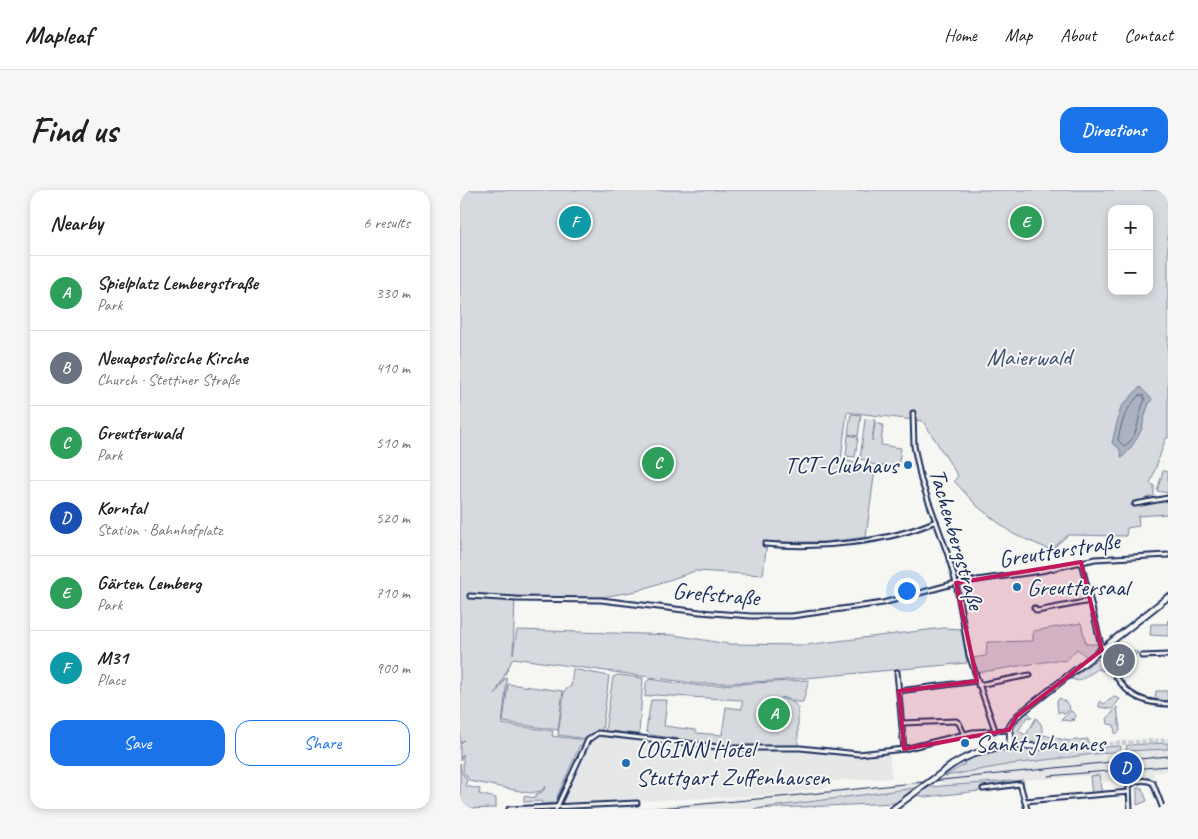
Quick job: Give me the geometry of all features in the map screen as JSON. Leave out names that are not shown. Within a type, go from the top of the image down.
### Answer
[{"type":"main road","points":[[1010,745],[1010,730],[1012,722],[1017,716],[1168,597]]},
{"type":"main road","points":[[893,809],[952,765],[984,749],[1010,745],[1044,747]]},
{"type":"street","name":"Tachenbergstraße","points":[[913,413],[914,446],[921,480],[956,583],[969,655],[995,730]]},
{"type":"street","points":[[1135,504],[1168,498]]},
{"type":"street","points":[[765,544],[811,545],[874,539],[936,521]]},
{"type":"street","name":"Greutterstraße","points":[[956,583],[1041,572],[1113,556],[1168,556]]},
{"type":"street","points":[[1082,562],[1101,651],[1128,693],[1144,702],[1168,704]]},
{"type":"street","name":"Grefstraße","points":[[470,596],[516,599],[601,600],[700,612],[751,616],[792,616],[883,603],[956,583]]},
{"type":"street","points":[[1034,608],[1037,611],[1090,601]]},
{"type":"street","points":[[1142,656],[1168,655]]},
{"type":"street","points":[[897,672],[904,749]]},
{"type":"street","points":[[899,691],[978,683],[1030,675]]},
{"type":"street","points":[[902,723],[958,722],[964,734]]},
{"type":"street","points":[[557,808],[592,736],[603,732],[727,748],[799,748],[859,754],[904,749],[964,734],[1010,730]]},
{"type":"street","points":[[1130,809],[1129,792],[1131,783],[1150,781],[1164,809]]},
{"type":"street","points":[[983,789],[1020,784],[1026,809]]},
{"type":"street","points":[[1025,801],[1129,792]]},
{"type":"street","points":[[509,809],[637,803]]},
{"type":"highlighted area","points":[[1081,562],[1102,650],[1017,716],[1009,730],[904,749],[899,691],[977,681],[956,583]]},
{"type":"shaded area","points":[[600,736],[718,748],[858,755],[889,753],[892,778],[828,781],[827,787],[785,794],[561,805],[591,742]]},
{"type":"shaded area","points":[[1168,749],[1168,771],[1154,772],[1154,779],[1100,782],[1099,775],[941,786],[945,776],[1012,764],[1120,751]]},
{"type":"shaded area","points":[[923,781],[915,788],[754,809],[626,809]]},
{"type":"green space","name":"Maierwald","points":[[460,190],[1168,190],[1168,438],[1166,438],[1150,484],[1154,485],[1154,496],[1146,498],[1144,502],[1130,505],[1168,500],[1168,514],[1138,516],[1139,526],[1127,528],[1126,536],[1068,535],[1051,550],[1013,534],[978,507],[954,481],[958,476],[923,421],[847,412],[841,459],[875,469],[866,537],[826,542],[767,542],[763,575],[695,571],[637,591],[602,597],[515,597],[513,654],[517,630],[674,635],[728,644],[805,645],[944,628],[961,629],[967,663],[773,681],[699,684],[513,658],[495,695],[505,678],[507,679],[502,724],[553,731],[552,736],[586,740],[583,746],[580,745],[557,797],[560,799],[556,803],[542,804],[541,801],[524,802],[524,796],[535,798],[536,794],[542,792],[546,786],[541,791],[530,793],[470,781],[463,772],[463,754],[460,761],[460,744],[464,740],[460,743]]},
{"type":"green space","points":[[851,414],[861,415],[858,436],[848,434]]},
{"type":"green space","points":[[865,419],[875,420],[872,441],[875,423],[883,425],[881,445],[901,448],[898,468],[870,464],[870,461],[860,459]]},
{"type":"green space","points":[[848,435],[858,437],[855,457],[846,456]]},
{"type":"green space","points":[[1163,471],[1168,472],[1168,493],[1157,491]]},
{"type":"green space","points":[[1168,620],[1168,636],[1150,635],[1151,624],[1167,624]]},
{"type":"green space","points":[[1081,623],[1086,644],[1098,644],[1098,651],[1087,657],[1077,649],[1066,661],[1056,660],[976,673],[972,658],[986,656],[987,642],[1033,641],[1033,631]]},
{"type":"green space","points":[[1108,650],[1139,653],[1123,661],[1117,653],[1113,656],[1116,665],[1114,667],[1105,654]]},
{"type":"green space","points":[[1097,659],[1102,661],[1112,676],[1098,669],[1079,681],[1071,679]]},
{"type":"green space","points":[[573,669],[609,676],[602,731],[596,732],[588,739],[558,735],[564,691],[571,686]]},
{"type":"green space","points":[[618,675],[643,678],[639,734],[605,731],[613,677]]},
{"type":"green space","points":[[649,679],[701,686],[809,680],[803,702],[796,702],[783,697],[778,699],[775,706],[782,698],[794,703],[798,708],[798,747],[725,745],[651,735],[646,731],[651,700],[667,700],[664,726],[695,730],[697,733],[722,735],[726,707],[742,709],[742,700],[655,695],[645,697],[646,683]]},
{"type":"green space","points":[[508,684],[563,691],[558,730],[503,722]]},
{"type":"green space","points":[[1156,691],[1167,691],[1168,702],[1155,701]]},
{"type":"green space","points":[[1114,697],[1120,699],[1112,709],[1099,707],[1100,701],[1104,704]]},
{"type":"green space","points":[[1060,698],[1069,705],[1070,710],[1064,714],[1062,711],[1058,713],[1057,701]]},
{"type":"green space","points":[[1117,707],[1120,731],[1115,734],[1114,725],[1108,724],[1107,719]]},
{"type":"green space","points":[[1071,711],[1076,715],[1074,721],[1071,718],[1072,721],[1061,720]]},
{"type":"green space","points":[[1028,712],[1032,718],[1027,717],[1018,731],[1026,735],[1036,718],[1041,724],[1043,735],[1069,741],[1088,739],[1088,748],[1121,746],[1120,751],[1012,764],[945,776],[965,764],[963,760],[987,751],[1003,749],[1085,748],[1083,745],[1065,747],[1018,741],[1015,738],[1014,728]]},
{"type":"green space","points":[[1168,743],[1168,749],[1126,751],[1127,745]]},
{"type":"green space","points":[[460,763],[461,772],[467,780],[465,786],[480,789],[479,794],[496,798],[496,808],[460,809]]},
{"type":"green space","points":[[1099,775],[1102,795],[1092,796],[1090,776]]},
{"type":"green space","points":[[1023,780],[1024,786],[926,797],[918,795],[929,787]]},
{"type":"green space","points":[[915,788],[897,803],[754,809]]},
{"type":"green space","points":[[1137,788],[1142,788],[1147,801],[1137,805]]},
{"type":"water","points":[[1140,387],[1152,399],[1140,432],[1122,458],[1119,448],[1112,443],[1121,407]]},
{"type":"tunnel","points":[[1044,747],[1168,740]]},
{"type":"railway","points":[[648,809],[791,796],[1168,756]]},
{"type":"railway","points":[[1048,776],[1168,766]]},
{"type":"place","name":"M31","points":[[575,222]]},
{"type":"place","name":"Gärten Lemberg","points":[[1026,222]]},
{"type":"place","name":"Greutterwald","points":[[658,463]]},
{"type":"place","name":"TCT-Clubhaus","points":[[908,465]]},
{"type":"place","name":"Greuttersaal","points":[[1017,587]]},
{"type":"place","name":"Neuapostolische Kirche","points":[[1119,660]]},
{"type":"place","name":"Spielplatz Lembergstraße","points":[[774,714]]},
{"type":"place","name":"Sankt Johannes","points":[[965,743]]},
{"type":"place","name":"LOGINN Hotel Stuttgart Zuffenhausen","points":[[626,763]]},
{"type":"place","name":"Korntal","points":[[1126,768]]}]
